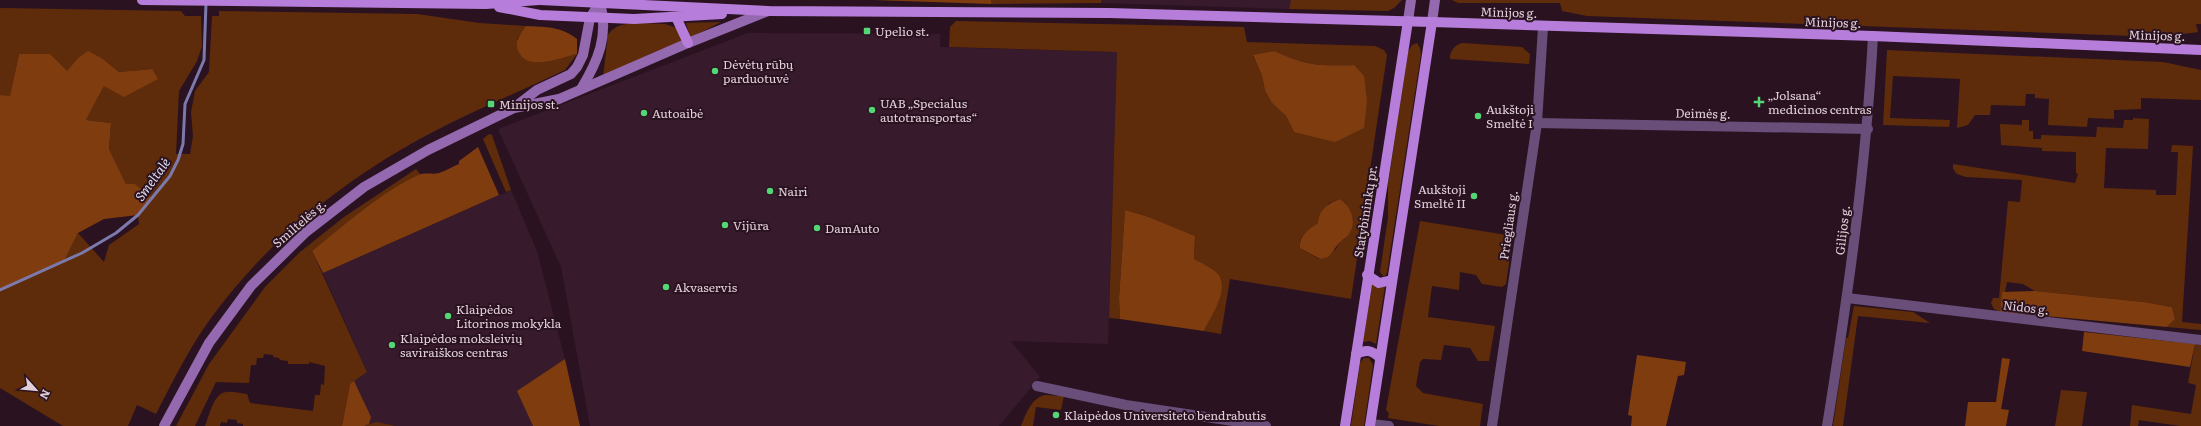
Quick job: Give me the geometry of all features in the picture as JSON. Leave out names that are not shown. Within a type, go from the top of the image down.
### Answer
[{"type":"main road","name":"Minijos g.","points":[[142,0],[486,4],[540,0],[600,1],[768,11],[1109,13],[1873,36],[2201,50]]},
{"type":"main road","name":"Minijos g.","points":[[486,4],[540,15],[590,18],[634,19],[768,11]]},
{"type":"main road","points":[[676,17],[688,43]]},
{"type":"main road","name":"Statybininkų pr.","points":[[1345,426],[1367,275],[1408,22]]},
{"type":"main road","points":[[1370,425],[1432,22]]},
{"type":"main road","points":[[1367,275],[1379,284],[1392,280]]},
{"type":"main road","points":[[1356,354],[1369,350],[1380,358]]},
{"type":"street","name":"Statybininkų pr.","points":[[1408,22],[1411,0]]},
{"type":"street","points":[[1432,22],[1435,0]]},
{"type":"street","points":[[514,108],[537,90],[571,74],[577,67],[583,54],[590,18],[600,1]]},
{"type":"street","points":[[580,89],[599,56],[604,18],[600,1]]},
{"type":"street","points":[[514,108],[559,99],[688,43],[768,11]]},
{"type":"street","name":"Priegliaus g.","points":[[1492,426],[1537,123],[1543,27]]},
{"type":"street","name":"Gilijos g.","points":[[1828,426],[1847,298],[1868,130],[1873,36]]},
{"type":"street","name":"Smiltelės g.","points":[[164,426],[189,377],[228,316],[251,286],[306,232],[364,187],[392,170],[459,134],[514,108]]},
{"type":"street","name":"Deimės g.","points":[[1537,123],[1868,130]]},
{"type":"street","name":"Nidos g.","points":[[1847,298],[2201,340]]},
{"type":"street","points":[[1037,386],[1126,405],[1266,426]]},
{"type":"street","points":[[1370,425],[1389,426]]},
{"type":"shaded area","points":[[873,0],[991,0],[991,4]]},
{"type":"shaded area","points":[[991,0],[1101,0],[1101,3],[991,4]]},
{"type":"shaded area","points":[[1101,0],[1291,0],[1289,9],[1101,3]]},
{"type":"shaded area","points":[[1291,0],[1402,0],[1394,8],[1388,11],[1289,9]]},
{"type":"shaded area","points":[[1452,0],[2201,0],[2201,24],[2196,24],[2198,32],[2161,37],[1587,16],[1562,11],[1560,3],[1458,3]]},
{"type":"shaded area","points":[[0,8],[181,11],[185,16],[201,16],[202,46],[197,61],[179,91],[176,154],[190,154],[193,136],[191,112],[195,91],[209,72],[212,16],[219,16],[219,11],[417,14],[480,23],[526,26],[517,39],[538,62],[577,54],[565,70],[464,116],[431,133],[371,168],[314,210],[263,257],[217,310],[191,348],[156,414],[137,405],[128,426],[63,426],[0,388],[0,290],[64,261],[78,233],[104,262],[109,245],[139,224],[138,215],[153,198],[135,184],[126,184],[109,149],[111,123],[86,120],[104,86],[152,69],[119,72],[103,59],[78,58],[67,72],[19,54],[10,97],[0,95]]},
{"type":"shaded area","points":[[956,21],[1244,27],[1247,42],[1375,46],[1384,50],[1387,55],[1351,299],[1230,279],[1221,334],[1204,331],[1219,300],[1217,273],[1194,259],[1195,236],[1149,217],[1125,210],[1119,298],[1120,319],[1109,318],[1117,52],[949,47],[950,27]],"holes":[[[1275,51],[1296,60],[1313,64],[1354,65],[1294,132],[1286,116],[1272,103],[1265,91],[1262,76],[1253,56]],[[1340,199],[1346,203],[1346,238],[1340,241],[1336,249],[1319,259],[1300,248],[1301,239],[1305,233],[1320,221],[1329,203]]]},
{"type":"shaded area","points":[[721,22],[690,38],[686,23]]},
{"type":"shaded area","points":[[634,23],[665,24],[677,28],[684,41],[603,77],[608,35],[613,30],[619,26]]},
{"type":"shaded area","points":[[526,26],[559,29],[571,35],[577,39],[577,54],[547,62],[531,62],[525,59],[518,50],[517,43],[519,36]]},
{"type":"shaded area","points":[[748,33],[940,34],[940,47],[1117,52],[1108,344],[1011,341],[1040,377],[999,426],[590,426],[561,267],[498,129]]},
{"type":"shaded area","points":[[1417,43],[1421,54],[1387,273],[1384,277],[1380,272],[1388,217],[1388,184],[1408,52],[1412,45]]},
{"type":"shaded area","points":[[1463,43],[1522,47],[1530,54],[1529,64],[1450,59],[1450,54],[1453,49],[1457,45]]},
{"type":"shaded area","points":[[1887,50],[2163,62],[2201,70],[2201,100],[2141,98],[2141,109],[2114,110],[2114,119],[2088,118],[2087,127],[2048,125],[2049,99],[2035,98],[2035,94],[2026,94],[2025,106],[1991,105],[1990,115],[1975,115],[1968,125],[1957,128],[1960,79],[1893,76],[1890,118],[1950,120],[1949,127],[1883,125]]},
{"type":"shaded area","points":[[88,51],[103,59],[119,72],[152,69],[158,79],[124,97],[104,86],[86,120],[111,123],[109,149],[126,184],[135,184],[153,198],[138,215],[104,219],[78,233],[64,261],[0,290],[0,95],[10,96],[19,54],[50,54],[67,71],[78,58]]},
{"type":"shaded area","points":[[1275,51],[1296,60],[1313,64],[1354,65],[1364,76],[1367,101],[1364,128],[1335,142],[1294,132],[1286,116],[1272,103],[1265,91],[1262,76],[1253,55]]},
{"type":"shaded area","points":[[2133,118],[2149,119],[2148,149],[2106,148],[2104,188],[2156,190],[2156,195],[2176,195],[2178,152],[2171,152],[2172,145],[2193,146],[2182,322],[2201,324],[2201,330],[2167,327],[2175,319],[2172,307],[2144,302],[2035,291],[2023,284],[2007,282],[2005,292],[2002,292],[2000,312],[1994,309],[1991,303],[1993,298],[1999,298],[2008,201],[2020,202],[2022,180],[1966,177],[1957,174],[1953,169],[1953,164],[2075,183],[2078,174],[2076,173],[2076,152],[2042,151],[2042,148],[2001,145],[2000,124],[2022,125],[2022,120],[2029,120],[2029,131],[2033,131],[2033,139],[2041,139],[2041,135],[2096,137],[2097,127],[2123,128],[2124,120],[2133,120]]},
{"type":"shaded area","points":[[489,134],[492,135],[511,190],[506,192],[483,139]]},
{"type":"shaded area","points":[[478,147],[499,195],[323,273],[312,251],[376,200],[390,191],[418,175],[439,173],[459,164],[459,161]]},
{"type":"shaded area","points":[[416,169],[420,174],[390,192],[312,251],[367,372],[350,384],[342,426],[243,426],[243,424],[237,423],[237,420],[228,419],[227,423],[221,422],[220,426],[205,426],[215,400],[222,393],[227,392],[247,394],[250,403],[313,411],[315,395],[320,395],[321,384],[324,385],[325,366],[309,362],[309,364],[288,364],[288,361],[280,360],[279,358],[273,357],[273,355],[264,354],[263,358],[257,358],[256,365],[251,365],[249,383],[216,382],[195,426],[176,426],[209,364],[265,287],[300,252],[344,217]]},
{"type":"shaded area","name":"Klaipėdos Litorinos mokykla","points":[[511,190],[537,251],[565,359],[518,391],[533,426],[342,426],[350,384],[367,372],[323,273]]},
{"type":"shaded area","points":[[1340,199],[1347,205],[1353,218],[1352,228],[1348,235],[1339,243],[1328,257],[1320,259],[1300,248],[1300,243],[1303,236],[1318,223],[1322,211],[1328,205]]},
{"type":"shaded area","points":[[1125,210],[1149,217],[1195,236],[1194,259],[1216,272],[1222,285],[1219,302],[1204,331],[1120,319],[1119,298]]},
{"type":"shaded area","points":[[1420,221],[1513,236],[1506,284],[1502,287],[1482,284],[1476,275],[1460,272],[1459,290],[1432,286],[1428,317],[1495,326],[1489,361],[1478,361],[1470,348],[1444,345],[1441,360],[1423,359],[1420,362],[1416,386],[1423,393],[1483,404],[1480,426],[1439,426],[1388,418],[1389,413],[1386,410]]},
{"type":"shaded area","points":[[1372,284],[1385,286],[1376,344],[1370,341],[1363,342]]},
{"type":"shaded area","points":[[2035,291],[2144,302],[2172,307],[2175,319],[2167,327],[2000,312],[2002,292]]},
{"type":"shaded area","points":[[1854,306],[1913,312],[1930,323],[1858,316],[1843,426],[1833,426],[1846,338],[1848,338]]},
{"type":"shaded area","points":[[2084,332],[2195,344],[2190,367],[2082,351]]},
{"type":"shaded area","points":[[2195,344],[2201,345],[2201,426],[2180,426],[2139,420],[2138,426],[2130,426],[2132,405],[2191,414],[2196,385],[2188,383]]},
{"type":"shaded area","points":[[1637,355],[1686,362],[1684,375],[1678,376],[1666,426],[1631,426],[1632,416],[1628,415]]},
{"type":"shaded area","points":[[1364,358],[1369,358],[1373,365],[1364,426],[1351,426],[1360,363]]},
{"type":"shaded area","points":[[2002,358],[2010,359],[2001,409],[2009,410],[2006,426],[1965,426],[1968,402],[1996,402]]},
{"type":"shaded area","points":[[565,359],[580,426],[533,426],[517,391]]},
{"type":"shaded area","points":[[354,381],[371,417],[369,424],[364,426],[342,426],[350,384]]},
{"type":"shaded area","points":[[2061,390],[2087,392],[2082,426],[2055,426]]},
{"type":"shaded area","points":[[1045,395],[1064,396],[1061,410],[1036,407],[1033,426],[1021,426],[1027,412],[1036,399]]},
{"type":"shaded area","points":[[377,422],[396,426],[364,426]]},
{"type":"waterway","name":"Smeltalė","points":[[0,290],[82,253],[116,233],[138,215],[170,176],[178,160],[183,144],[185,104],[204,60],[206,3]]},
{"type":"place","name":"Upelio st.","points":[[867,31]]},
{"type":"place","name":"Dėvėtų rūbų parduotuvė","points":[[715,71]]},
{"type":"place","name":"„Jolsana“ medicinos centras","points":[[1759,102]]},
{"type":"place","name":"Minijos st.","points":[[491,104]]},
{"type":"place","name":"UAB „Specialus autotransportas“","points":[[872,110]]},
{"type":"place","name":"Autoaibė","points":[[644,113]]},
{"type":"place","name":"Aukštoji Smeltė I","points":[[1478,116]]},
{"type":"place","name":"Nairi","points":[[770,191]]},
{"type":"place","name":"Aukštoji Smeltė II","points":[[1474,196]]},
{"type":"place","name":"Vijūra","points":[[725,225]]},
{"type":"place","name":"DamAuto","points":[[817,228]]},
{"type":"place","name":"Akvaservis","points":[[666,287]]},
{"type":"place","name":"Klaipėdos Litorinos mokykla","points":[[448,316]]},
{"type":"place","name":"Klaipėdos moksleivių saviraiškos centras","points":[[392,345]]},
{"type":"place","name":"Klaipėdos Universiteto bendrabutis","points":[[1056,415]]}]
